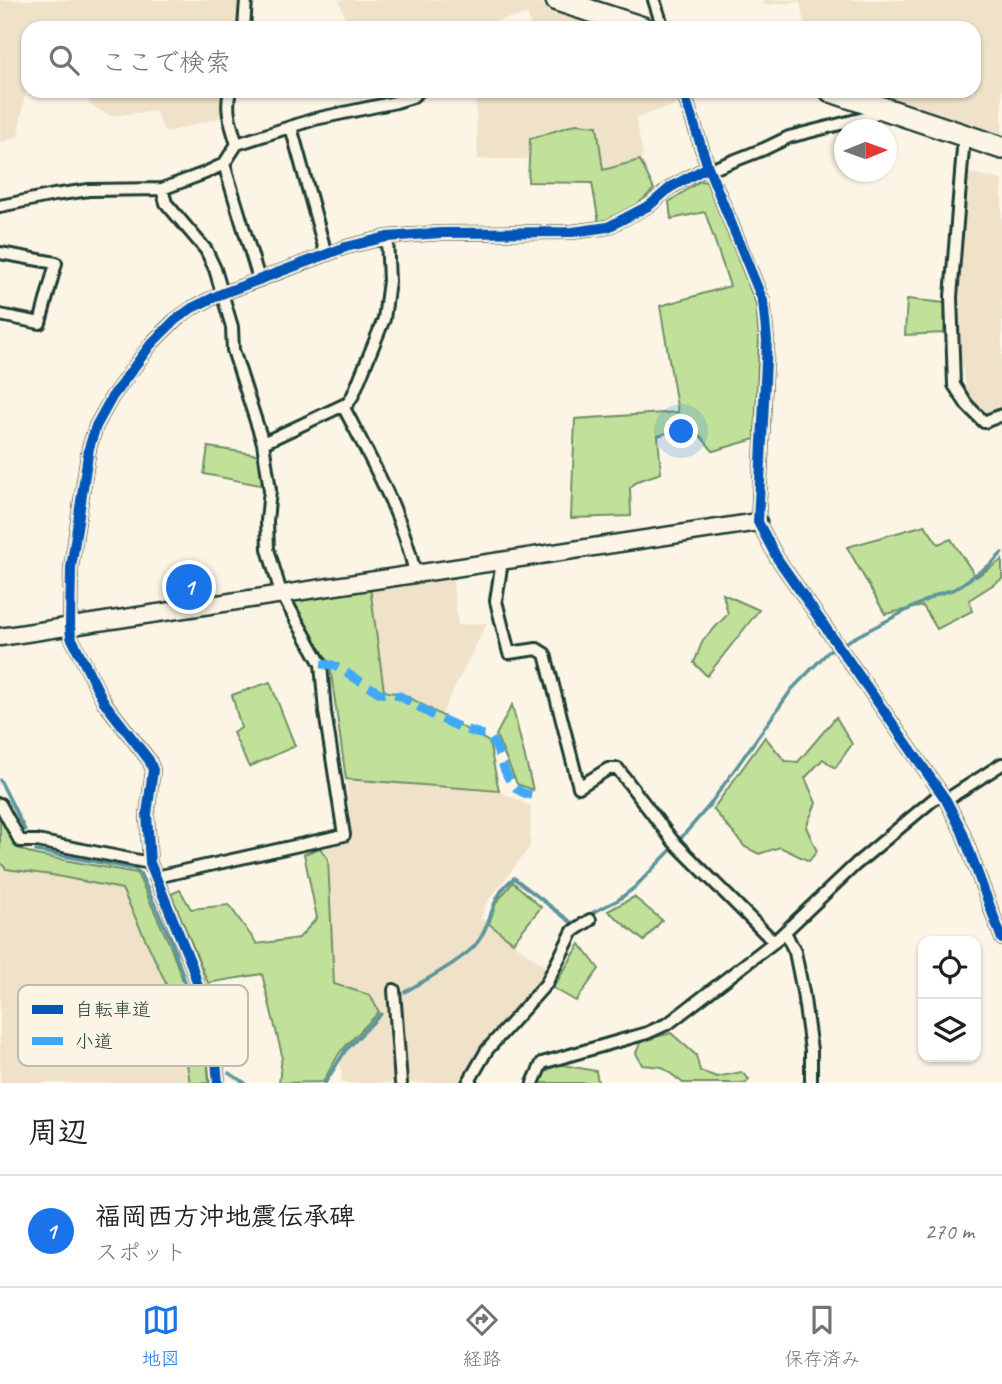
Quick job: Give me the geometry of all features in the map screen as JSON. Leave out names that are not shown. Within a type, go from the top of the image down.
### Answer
[{"type":"highway","points":[[557,0],[622,21]]},
{"type":"highway","points":[[852,98],[1002,148]]},
{"type":"street","points":[[244,21],[246,0]]},
{"type":"street","points":[[654,0],[661,21]]},
{"type":"street","points":[[228,98],[228,114],[237,144]]},
{"type":"street","points":[[0,206],[89,190],[162,189],[224,164],[237,144],[315,119],[409,98]]},
{"type":"street","points":[[685,98],[709,168],[763,301],[767,341],[758,522],[777,558],[943,797],[962,831],[1002,939]]},
{"type":"street","points":[[198,985],[150,863],[147,814],[153,770],[149,760],[104,702],[71,637],[69,626],[71,568],[89,448],[96,426],[112,397],[151,344],[175,320],[221,293],[326,254],[387,237],[441,233],[572,232],[608,227],[650,205],[671,187],[709,168],[764,149],[789,137],[872,116],[882,108]]},
{"type":"street","points":[[291,127],[326,254]]},
{"type":"street","points":[[964,136],[951,297],[954,385],[967,405],[984,422],[1002,415]]},
{"type":"street","points":[[224,164],[260,279]]},
{"type":"street","points":[[156,877],[344,835],[325,712],[321,664],[281,593],[268,549],[270,490],[262,443],[233,350],[232,327],[215,269],[206,250],[166,203],[162,189]]},
{"type":"street","points":[[262,443],[343,406],[353,395],[384,320],[389,281],[387,237]]},
{"type":"street","points":[[0,253],[56,263],[40,323],[0,315]]},
{"type":"street","points":[[343,406],[389,494],[409,544],[415,573]]},
{"type":"street","points":[[0,637],[758,522]]},
{"type":"street","points":[[502,561],[496,601],[509,653],[537,649],[545,654],[579,787],[608,769],[618,769],[673,841],[708,873],[774,942]]},
{"type":"street","points":[[533,1083],[542,1063],[647,1033],[668,1023],[774,942],[856,864],[943,797],[1002,764]]},
{"type":"street","points":[[0,804],[20,841],[37,841],[150,863]]},
{"type":"street","points":[[468,1083],[487,1050],[546,984],[573,931],[590,920]]},
{"type":"street","points":[[785,932],[796,952],[803,992],[811,1051],[811,1083]]},
{"type":"street","points":[[394,990],[401,1083]]},
{"type":"shaded area","points":[[0,0],[239,0],[239,21],[21,21],[21,98],[25,98],[18,136],[0,143]]},
{"type":"shaded area","points":[[339,0],[531,0],[590,20],[529,21],[528,15],[493,21],[346,21]]},
{"type":"shaded area","points":[[763,0],[1002,0],[1002,134],[893,98],[981,98],[981,21],[804,21],[800,2],[764,5]]},
{"type":"shaded area","points":[[89,98],[226,98],[222,117],[165,133],[155,111],[110,116],[90,105]]},
{"type":"shaded area","points":[[475,98],[683,98],[684,102],[636,118],[643,155],[640,160],[603,171],[597,126],[576,124],[530,139],[527,159],[478,159]]},
{"type":"shaded area","points":[[966,172],[1002,180],[1002,410],[985,415],[968,400],[957,338],[955,292]]},
{"type":"shaded area","points":[[452,575],[458,625],[487,623],[441,715],[405,695],[384,691],[370,587]]},
{"type":"shaded area","points":[[346,779],[499,791],[531,806],[530,847],[486,904],[481,918],[548,969],[536,988],[477,1052],[462,1083],[342,1083],[340,1052],[379,1012],[370,995],[334,984],[328,859],[320,848],[352,840]]},
{"type":"shaded area","points":[[0,862],[6,869],[122,889],[166,985],[18,985],[18,1066],[187,1066],[190,1083],[0,1083]]},
{"type":"green space","points":[[576,124],[597,126],[603,170],[640,160],[654,189],[633,209],[599,223],[592,183],[528,182],[530,139]]},
{"type":"green space","points":[[700,181],[708,182],[756,304],[759,339],[755,439],[713,451],[691,425],[658,436],[661,473],[637,481],[630,488],[631,516],[571,518],[575,419],[678,412],[660,306],[730,286],[705,212],[671,219],[669,202]]},
{"type":"green space","points":[[907,299],[945,303],[944,333],[905,335]]},
{"type":"green space","points":[[208,447],[260,455],[265,486],[204,474]]},
{"type":"green space","points":[[925,525],[938,544],[951,539],[976,577],[1002,560],[1002,579],[969,600],[972,611],[937,629],[923,606],[885,614],[847,547]]},
{"type":"green space","points":[[370,587],[384,691],[405,695],[489,742],[499,791],[346,779],[330,666],[290,599]]},
{"type":"green space","points":[[723,594],[759,610],[707,676],[694,663],[703,640],[728,614]]},
{"type":"green space","points":[[270,682],[295,746],[249,767],[233,733],[241,728],[232,695]]},
{"type":"green space","points":[[512,705],[533,790],[517,784],[496,735]]},
{"type":"green space","points":[[836,717],[852,744],[835,768],[823,759],[805,778],[816,803],[806,827],[817,851],[809,861],[780,847],[759,854],[745,847],[713,809],[765,737],[785,761],[798,762]]},
{"type":"green space","points":[[0,815],[17,848],[36,855],[137,873],[169,943],[185,985],[166,985],[122,889],[6,869],[0,862]]},
{"type":"green space","points":[[320,848],[328,859],[334,984],[370,995],[379,1012],[340,1052],[323,1082],[279,1083],[282,1055],[262,974],[208,983],[171,894],[180,890],[191,909],[229,905],[257,944],[299,938],[317,918],[304,854]]},
{"type":"green space","points":[[513,882],[541,907],[513,942],[489,924],[496,903]]},
{"type":"green space","points":[[634,897],[662,920],[644,941],[608,911]]},
{"type":"green space","points":[[580,944],[599,969],[576,1001],[553,988]]},
{"type":"green space","points":[[671,1033],[696,1055],[700,1071],[717,1077],[741,1072],[749,1079],[746,1083],[683,1083],[662,1067],[642,1065],[636,1053],[641,1041]]},
{"type":"green space","points":[[558,1064],[596,1071],[598,1083],[540,1083],[543,1073]]},
{"type":"green space","points":[[187,1066],[208,1066],[209,1083],[190,1083]]},
{"type":"waterway","points":[[844,643],[938,594],[955,589],[1002,553]]},
{"type":"waterway","points":[[681,838],[708,807],[792,689],[831,649]]},
{"type":"waterway","points":[[0,780],[25,830]]},
{"type":"waterway","points":[[405,992],[454,963],[477,943],[495,902],[514,878],[572,923],[618,900],[634,888],[671,850]]},
{"type":"waterway","points":[[36,851],[135,869],[140,873],[171,940],[186,985]]},
{"type":"waterway","points":[[325,1083],[345,1051],[381,1014]]},
{"type":"waterway","points":[[229,1073],[245,1083]]},
{"type":"marked path","points":[[321,664],[333,665],[380,693],[400,696],[432,715],[490,737],[510,781],[522,792],[532,795]]},
{"type":"cycle path","points":[[685,98],[708,167],[763,301],[767,341],[758,522],[777,558],[946,800],[962,831],[1002,939]]},
{"type":"cycle path","points":[[198,985],[150,863],[147,814],[153,770],[149,760],[104,702],[71,637],[71,568],[89,448],[96,426],[112,397],[151,344],[175,320],[221,294],[346,247],[387,237],[441,233],[572,232],[608,227],[650,205],[671,187],[708,167]]},
{"type":"cycle path","points":[[216,1066],[218,1083]]},
{"type":"place","name":"福岡西方沖地震伝承碑","points":[[189,587]]}]
